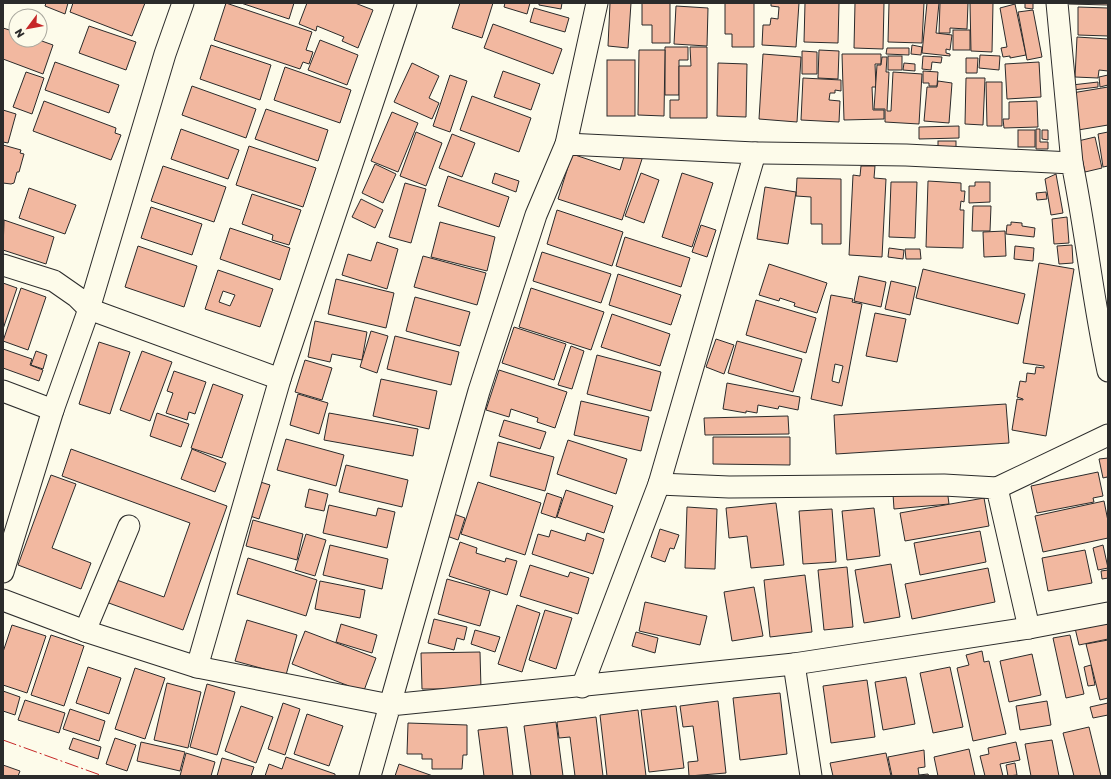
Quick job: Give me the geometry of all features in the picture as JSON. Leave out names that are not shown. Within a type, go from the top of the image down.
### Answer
[{"type":"street","points":[[3,572],[53,410],[89,309],[165,54],[182,3]]},
{"type":"street","points":[[197,668],[280,379],[406,3]]},
{"type":"street","points":[[370,776],[479,391],[536,215],[566,144],[597,3]]},
{"type":"street","points":[[1057,3],[1072,163],[1083,218],[1099,330],[1108,371]]},
{"type":"street","points":[[566,144],[755,153],[906,155],[1072,163]]},
{"type":"street","points":[[582,687],[659,484],[755,153]]},
{"type":"street","points":[[3,265],[54,281],[77,297],[89,309],[280,379]]},
{"type":"street","points":[[3,391],[53,410]]},
{"type":"street","points":[[659,484],[729,487],[944,485],[997,488],[1108,435]]},
{"type":"street","points":[[997,488],[1029,628]]},
{"type":"street","points":[[85,631],[129,526]]},
{"type":"street","points":[[3,600],[85,631],[197,668],[390,705],[582,687],[794,664],[1029,628],[1108,613]]},
{"type":"street","points":[[794,664],[811,776]]},
{"type":"building","points":[[46,3],[68,3],[65,14],[45,6]]},
{"type":"building","points":[[73,3],[145,3],[132,36],[70,12]]},
{"type":"building","points":[[226,3],[312,32],[306,50],[313,52],[309,64],[303,62],[300,69],[214,40]]},
{"type":"building","points":[[241,3],[294,3],[289,19]]},
{"type":"building","points":[[307,3],[355,3],[373,10],[358,48],[342,41],[344,37],[317,26],[316,31],[299,24]]},
{"type":"building","points":[[460,3],[493,3],[482,38],[452,28]]},
{"type":"building","points":[[505,3],[530,3],[527,14],[504,7]]},
{"type":"building","points":[[539,3],[562,3],[561,9],[539,5]]},
{"type":"building","points":[[610,3],[631,3],[628,48],[608,46]]},
{"type":"building","points":[[642,3],[670,3],[670,43],[652,43],[652,25],[642,25]]},
{"type":"building","points":[[725,3],[754,3],[754,47],[732,47],[732,34],[725,34]]},
{"type":"building","points":[[771,3],[799,3],[796,47],[762,45],[763,25],[770,25],[771,18],[778,19],[779,7],[771,6]]},
{"type":"building","points":[[805,3],[839,3],[838,43],[804,42]]},
{"type":"building","points":[[855,3],[884,3],[883,49],[854,48]]},
{"type":"building","points":[[889,3],[924,3],[922,43],[888,42]]},
{"type":"building","points":[[927,3],[939,3],[936,33],[952,35],[950,50],[946,49],[946,53],[950,54],[950,56],[922,53]]},
{"type":"building","points":[[940,3],[968,3],[967,29],[950,28],[950,33],[939,33]]},
{"type":"building","points":[[970,3],[993,3],[992,52],[971,51]]},
{"type":"building","points":[[1025,3],[1033,3],[1033,9],[1025,8]]},
{"type":"building","points":[[1108,3],[1108,5],[1069,4]]},
{"type":"building","points":[[1015,4],[1026,55],[1010,58],[1010,56],[1003,57],[1001,48],[1007,47],[1000,8]]},
{"type":"building","points":[[676,6],[708,8],[707,46],[674,44]]},
{"type":"building","points":[[1078,7],[1108,8],[1108,36],[1078,35]]},
{"type":"building","points":[[534,8],[569,18],[565,32],[530,22]]},
{"type":"building","points":[[1033,10],[1042,57],[1027,60],[1018,12]]},
{"type":"building","points":[[493,24],[562,49],[553,74],[484,48]]},
{"type":"building","points":[[89,26],[136,42],[126,70],[79,53]]},
{"type":"building","points":[[3,28],[8,30],[8,48],[48,48],[48,43],[53,45],[43,74],[3,59]]},
{"type":"building","points":[[953,30],[970,30],[970,50],[953,50]]},
{"type":"building","points":[[1077,37],[1108,39],[1108,71],[1099,70],[1098,78],[1075,77]]},
{"type":"building","points":[[320,40],[358,55],[347,85],[308,70]]},
{"type":"building","points":[[211,45],[271,65],[260,100],[200,79]]},
{"type":"building","points":[[912,45],[922,47],[921,55],[911,54]]},
{"type":"building","points":[[665,47],[688,47],[688,60],[679,60],[679,95],[665,95]]},
{"type":"building","points":[[690,47],[707,47],[707,118],[670,118],[670,100],[679,100],[679,66],[691,66]]},
{"type":"building","points":[[887,48],[909,48],[909,55],[886,54]]},
{"type":"building","points":[[639,50],[665,50],[664,116],[638,115]]},
{"type":"building","points":[[819,50],[839,51],[838,79],[818,78]]},
{"type":"building","points":[[802,51],[817,52],[817,74],[802,74]]},
{"type":"building","points":[[763,54],[801,57],[797,122],[759,119]]},
{"type":"building","points":[[842,54],[881,54],[881,64],[875,64],[876,87],[872,87],[873,110],[884,110],[884,119],[844,120]]},
{"type":"building","points":[[980,55],[1000,56],[999,70],[979,68]]},
{"type":"building","points":[[888,56],[902,56],[902,70],[888,70]]},
{"type":"building","points":[[923,56],[942,57],[941,63],[932,62],[931,70],[922,69]]},
{"type":"building","points":[[882,57],[887,57],[886,72],[889,72],[887,111],[891,111],[893,72],[922,74],[919,124],[885,122],[885,109],[874,109],[877,65],[881,65]]},
{"type":"building","points":[[966,58],[978,58],[977,73],[966,73]]},
{"type":"building","points":[[607,60],[635,60],[635,116],[607,116]]},
{"type":"building","points":[[55,62],[119,85],[109,113],[45,90]]},
{"type":"building","points":[[1039,62],[1041,97],[1007,99],[1005,64]]},
{"type":"building","points":[[412,63],[439,76],[429,98],[439,103],[432,119],[394,102]]},
{"type":"building","points":[[718,63],[747,64],[746,117],[717,116]]},
{"type":"building","points":[[904,63],[915,64],[915,71],[903,70]]},
{"type":"building","points":[[285,67],[351,90],[340,123],[274,100]]},
{"type":"building","points":[[503,71],[540,84],[531,110],[494,97]]},
{"type":"building","points":[[923,71],[938,72],[937,86],[929,86],[929,83],[923,83]]},
{"type":"building","points":[[26,72],[44,78],[32,114],[13,107]]},
{"type":"building","points":[[450,75],[467,81],[450,132],[433,126]]},
{"type":"building","points":[[1108,75],[1108,85],[1100,87],[1099,77]]},
{"type":"building","points":[[803,78],[841,80],[841,91],[835,90],[835,93],[830,93],[829,100],[840,101],[839,122],[801,120]]},
{"type":"building","points":[[966,78],[985,78],[983,125],[965,124]]},
{"type":"building","points":[[938,81],[952,83],[949,123],[924,121],[927,87],[937,87]]},
{"type":"building","points":[[986,82],[1002,82],[1002,126],[987,126]]},
{"type":"building","points":[[1098,82],[1098,87],[1073,90],[1072,85]]},
{"type":"building","points":[[192,86],[256,109],[246,138],[182,115]]},
{"type":"building","points":[[1108,87],[1108,125],[1078,130],[1072,93]]},
{"type":"building","points":[[472,96],[531,118],[519,152],[460,130]]},
{"type":"building","points":[[44,101],[116,128],[115,133],[121,135],[111,160],[33,131]]},
{"type":"building","points":[[1037,101],[1038,127],[1004,128],[1003,119],[1009,119],[1009,102]]},
{"type":"building","points":[[266,109],[328,130],[318,161],[255,139]]},
{"type":"building","points":[[3,110],[16,114],[8,143],[3,142]]},
{"type":"building","points":[[392,112],[418,123],[398,172],[371,161]]},
{"type":"building","points":[[959,126],[959,138],[919,139],[919,127]]},
{"type":"building","points":[[181,129],[239,150],[228,179],[171,159]]},
{"type":"building","points":[[1036,129],[1040,129],[1040,142],[1048,142],[1048,149],[1036,149]]},
{"type":"building","points":[[1018,130],[1035,130],[1035,147],[1018,147]]},
{"type":"building","points":[[1042,130],[1048,130],[1048,140],[1042,139]]},
{"type":"building","points":[[416,132],[442,143],[426,186],[400,176]]},
{"type":"building","points":[[1108,132],[1108,166],[1103,167],[1098,134]]},
{"type":"building","points":[[452,134],[475,143],[462,177],[439,168]]},
{"type":"building","points":[[1095,137],[1102,168],[1085,172],[1078,141]]},
{"type":"building","points":[[938,141],[956,141],[956,151],[938,151]]},
{"type":"building","points":[[3,145],[21,150],[20,153],[24,154],[19,172],[17,172],[14,183],[11,184],[3,183]]},
{"type":"building","points":[[249,146],[316,168],[303,207],[236,185]]},
{"type":"building","points":[[626,150],[643,156],[622,220],[558,199],[572,154],[620,170]]},
{"type":"building","points":[[375,164],[396,174],[383,203],[362,193]]},
{"type":"building","points":[[163,166],[226,187],[214,222],[151,201]]},
{"type":"building","points":[[861,166],[875,166],[874,178],[886,179],[882,257],[849,255],[853,175],[860,176]]},
{"type":"building","points":[[495,173],[519,181],[516,192],[492,183]]},
{"type":"building","points":[[641,173],[659,180],[644,223],[625,216]]},
{"type":"building","points":[[682,173],[713,183],[692,247],[662,237]]},
{"type":"building","points":[[1056,174],[1063,213],[1051,215],[1045,179]]},
{"type":"building","points":[[448,176],[509,197],[499,227],[438,206]]},
{"type":"building","points":[[797,178],[841,179],[841,244],[822,244],[822,224],[811,224],[811,197],[796,196]]},
{"type":"building","points":[[928,181],[961,183],[961,191],[965,191],[964,202],[961,201],[960,210],[964,210],[963,248],[926,247]]},
{"type":"building","points":[[891,182],[917,182],[915,238],[889,237]]},
{"type":"building","points":[[975,182],[990,182],[990,202],[969,203],[969,186],[975,186]]},
{"type":"building","points":[[405,183],[426,189],[411,243],[389,237]]},
{"type":"building","points":[[765,187],[796,192],[788,244],[757,239]]},
{"type":"building","points":[[29,188],[76,205],[65,234],[19,218]]},
{"type":"building","points":[[1046,192],[1047,199],[1037,200],[1036,193]]},
{"type":"building","points":[[252,194],[301,210],[289,245],[272,240],[273,235],[242,224]]},
{"type":"building","points":[[361,199],[383,210],[375,228],[352,217]]},
{"type":"building","points":[[973,206],[991,206],[990,231],[972,231]]},
{"type":"building","points":[[151,207],[202,224],[192,255],[141,238]]},
{"type":"building","points":[[557,210],[623,232],[612,266],[547,244]]},
{"type":"building","points":[[1067,217],[1069,243],[1054,244],[1052,219]]},
{"type":"building","points":[[4,220],[54,237],[46,264],[3,250]]},
{"type":"building","points":[[440,222],[495,237],[487,271],[431,257]]},
{"type":"building","points":[[1011,222],[1022,223],[1022,226],[1035,228],[1034,237],[1006,234],[1007,225],[1011,225]]},
{"type":"building","points":[[701,225],[716,230],[707,257],[692,252]]},
{"type":"building","points":[[230,228],[290,248],[280,280],[220,259]]},
{"type":"building","points":[[1005,231],[1006,256],[984,257],[983,232]]},
{"type":"building","points":[[625,237],[690,258],[681,287],[616,266]]},
{"type":"building","points":[[377,242],[398,249],[387,289],[342,275],[348,254],[371,261]]},
{"type":"building","points":[[1072,245],[1073,263],[1059,264],[1057,246]]},
{"type":"building","points":[[138,246],[197,266],[184,307],[125,287]]},
{"type":"building","points":[[1015,246],[1034,248],[1033,261],[1014,259]]},
{"type":"building","points":[[889,248],[904,250],[903,259],[888,257]]},
{"type":"building","points":[[905,249],[920,249],[921,259],[906,259]]},
{"type":"building","points":[[542,252],[611,274],[601,303],[533,281]]},
{"type":"building","points":[[423,256],[486,273],[477,305],[414,287]]},
{"type":"building","points":[[1039,263],[1074,269],[1046,436],[1012,430],[1017,399],[1023,400],[1017,397],[1020,381],[1026,382],[1027,373],[1035,374],[1036,367],[1044,368],[1044,366],[1023,363]]},
{"type":"building","points":[[769,264],[827,283],[817,313],[794,306],[795,303],[780,298],[779,301],[759,295]]},
{"type":"building","points":[[923,269],[1025,294],[1018,324],[916,298]]},
{"type":"building","points":[[218,270],[273,289],[260,327],[205,309]],"holes":[[[223,291],[235,295],[230,306],[219,302]]]},
{"type":"building","points":[[618,274],[681,295],[671,325],[609,305]]},
{"type":"building","points":[[859,276],[886,282],[881,307],[854,301]]},
{"type":"building","points":[[336,279],[394,293],[386,328],[328,314]]},
{"type":"building","points":[[891,281],[916,287],[910,315],[885,309]]},
{"type":"building","points":[[3,283],[17,288],[3,329]]},
{"type":"building","points":[[21,288],[46,297],[28,350],[3,341]]},
{"type":"building","points":[[531,288],[604,312],[591,350],[519,327]]},
{"type":"building","points":[[831,295],[853,299],[852,302],[862,304],[842,406],[811,399]],"holes":[[[835,364],[843,366],[839,383],[832,381]]]},
{"type":"building","points":[[415,297],[470,312],[460,346],[406,331]]},
{"type":"building","points":[[756,300],[816,318],[806,353],[746,335]]},
{"type":"building","points":[[875,313],[906,319],[897,362],[866,356]]},
{"type":"building","points":[[612,314],[670,334],[660,366],[601,347]]},
{"type":"building","points":[[315,321],[367,332],[362,360],[332,354],[330,362],[308,357]]},
{"type":"building","points":[[514,327],[566,344],[554,380],[502,363]]},
{"type":"building","points":[[371,331],[388,336],[377,373],[360,367]]},
{"type":"building","points":[[395,336],[459,352],[451,385],[387,369]]},
{"type":"building","points":[[716,339],[734,345],[724,374],[706,367]]},
{"type":"building","points":[[737,341],[802,359],[793,392],[728,373]]},
{"type":"building","points":[[99,342],[130,352],[110,414],[79,404]]},
{"type":"building","points":[[571,346],[584,351],[572,389],[558,385]]},
{"type":"building","points":[[3,349],[32,359],[30,365],[43,370],[39,381],[3,368]]},
{"type":"building","points":[[36,351],[47,355],[43,369],[31,365]]},
{"type":"building","points":[[142,351],[172,362],[150,421],[120,410]]},
{"type":"building","points":[[597,355],[661,372],[651,411],[587,394]]},
{"type":"building","points":[[305,360],[332,368],[322,400],[295,392]]},
{"type":"building","points":[[499,370],[567,392],[555,428],[537,422],[538,418],[511,409],[509,417],[486,410]]},
{"type":"building","points":[[174,371],[206,382],[195,414],[189,412],[187,420],[166,413],[173,393],[167,391]]},
{"type":"building","points":[[381,379],[437,391],[429,429],[373,416]]},
{"type":"building","points":[[727,383],[800,397],[798,410],[779,406],[778,409],[758,405],[757,413],[746,411],[746,413],[723,409]]},
{"type":"building","points":[[213,384],[243,395],[222,458],[191,448]]},
{"type":"building","points":[[298,394],[328,403],[319,434],[290,425]]},
{"type":"building","points":[[581,401],[649,417],[641,451],[574,435]]},
{"type":"building","points":[[1006,404],[1009,443],[836,454],[834,415]]},
{"type":"building","points":[[157,413],[189,424],[181,447],[150,436]]},
{"type":"building","points":[[329,413],[418,429],[413,456],[324,440]]},
{"type":"building","points":[[788,416],[789,434],[705,435],[704,418]]},
{"type":"building","points":[[504,420],[546,432],[540,449],[499,436]]},
{"type":"building","points":[[713,437],[790,437],[790,465],[713,464]]},
{"type":"building","points":[[286,439],[344,455],[336,486],[277,470]]},
{"type":"building","points":[[568,440],[627,459],[616,494],[557,474]]},
{"type":"building","points":[[498,442],[554,457],[545,491],[490,476]]},
{"type":"building","points":[[71,449],[227,506],[183,630],[106,602],[114,579],[164,597],[190,523],[62,476]]},
{"type":"building","points":[[192,449],[226,463],[215,492],[181,479]]},
{"type":"building","points":[[1108,458],[1108,480],[1107,477],[1103,478],[1099,459]]},
{"type":"building","points":[[346,465],[408,480],[402,507],[339,492]]},
{"type":"building","points":[[1098,472],[1103,496],[1093,498],[1094,502],[1037,513],[1031,486]]},
{"type":"building","points":[[51,475],[76,484],[52,548],[91,563],[81,589],[18,565]]},
{"type":"building","points":[[254,480],[270,485],[259,519],[244,514]]},
{"type":"building","points":[[478,482],[541,503],[525,555],[461,534]]},
{"type":"building","points":[[309,489],[328,494],[324,511],[305,507]]},
{"type":"building","points":[[947,489],[949,504],[894,509],[893,494]]},
{"type":"building","points":[[566,490],[613,506],[604,533],[557,517]]},
{"type":"building","points":[[547,493],[562,498],[556,518],[541,513]]},
{"type":"building","points":[[984,498],[989,526],[905,541],[900,513]]},
{"type":"building","points":[[1104,501],[1108,521],[1108,538],[1043,552],[1035,516]]},
{"type":"building","points":[[776,503],[784,565],[751,568],[747,536],[729,538],[726,508]]},
{"type":"building","points":[[329,505],[376,516],[378,508],[395,512],[387,548],[323,533]]},
{"type":"building","points":[[687,507],[717,509],[715,569],[685,568]]},
{"type":"building","points":[[874,508],[880,556],[847,560],[842,511]]},
{"type":"building","points":[[832,509],[836,562],[803,564],[799,511]]},
{"type":"building","points":[[451,513],[465,518],[458,540],[444,535]]},
{"type":"building","points":[[253,520],[303,534],[297,560],[246,546]]},
{"type":"building","points":[[660,529],[679,535],[674,549],[670,548],[665,562],[651,557]]},
{"type":"building","points":[[551,530],[585,541],[587,533],[604,539],[593,574],[532,554],[538,534],[549,537]]},
{"type":"building","points":[[980,531],[986,562],[920,575],[914,543]]},
{"type":"building","points":[[306,534],[326,540],[315,576],[295,570]]},
{"type":"building","points":[[460,542],[477,548],[476,553],[505,562],[506,558],[517,561],[507,595],[449,576]]},
{"type":"building","points":[[330,545],[388,559],[382,589],[323,575]]},
{"type":"building","points":[[1103,545],[1108,568],[1098,570],[1093,548]]},
{"type":"building","points":[[1085,550],[1092,583],[1048,591],[1042,558]]},
{"type":"building","points":[[248,558],[317,580],[306,616],[237,594]]},
{"type":"building","points":[[891,564],[900,617],[864,623],[855,570]]},
{"type":"building","points":[[530,565],[568,577],[570,572],[589,578],[578,614],[520,596]]},
{"type":"building","points":[[847,567],[853,627],[824,630],[818,570]]},
{"type":"building","points":[[988,568],[995,602],[912,619],[905,584]]},
{"type":"building","points":[[1108,570],[1108,578],[1102,579],[1101,571]]},
{"type":"building","points":[[805,575],[812,632],[770,637],[764,580]]},
{"type":"building","points":[[447,579],[490,591],[480,626],[438,614]]},
{"type":"building","points":[[320,581],[365,590],[360,618],[315,609]]},
{"type":"building","points":[[754,587],[763,636],[732,641],[724,592]]},
{"type":"building","points":[[645,602],[707,616],[700,645],[639,631]]},
{"type":"building","points":[[517,605],[540,613],[522,672],[498,664]]},
{"type":"building","points":[[545,610],[572,618],[556,669],[529,660]]},
{"type":"building","points":[[434,619],[467,627],[464,640],[457,638],[454,650],[428,643]]},
{"type":"building","points":[[247,620],[297,635],[286,675],[235,661]]},
{"type":"building","points":[[341,624],[377,635],[372,653],[336,642]]},
{"type":"building","points":[[1108,624],[1108,639],[1079,645],[1075,628]]},
{"type":"building","points":[[12,625],[46,636],[27,693],[3,685],[3,652]]},
{"type":"building","points":[[475,630],[500,637],[495,652],[471,644]]},
{"type":"building","points":[[305,631],[376,658],[362,696],[347,691],[349,686],[292,664]]},
{"type":"building","points":[[636,632],[658,638],[655,653],[632,646]]},
{"type":"building","points":[[51,635],[84,646],[64,706],[31,695]]},
{"type":"building","points":[[1070,635],[1084,694],[1066,698],[1053,638]]},
{"type":"building","points":[[1108,640],[1108,698],[1100,700],[1086,644]]},
{"type":"building","points":[[982,651],[984,662],[989,661],[1006,734],[973,741],[957,668],[969,665],[966,655]]},
{"type":"building","points":[[480,652],[481,689],[422,689],[421,653]]},
{"type":"building","points":[[1032,654],[1041,695],[1009,702],[1000,661]]},
{"type":"building","points":[[1091,665],[1095,685],[1088,686],[1084,667]]},
{"type":"building","points":[[88,667],[121,678],[109,714],[76,703]]},
{"type":"building","points":[[950,667],[963,727],[933,733],[920,673]]},
{"type":"building","points":[[135,668],[165,678],[145,739],[115,729]]},
{"type":"building","points":[[906,677],[915,724],[883,730],[875,682]]},
{"type":"building","points":[[867,680],[875,737],[831,743],[823,686]]},
{"type":"building","points":[[167,683],[201,692],[188,748],[154,740]]},
{"type":"building","points":[[207,684],[235,692],[217,755],[190,747]]},
{"type":"building","points":[[3,691],[20,697],[15,715],[3,711]]},
{"type":"building","points":[[780,693],[787,754],[740,760],[733,698]]},
{"type":"building","points":[[25,700],[65,713],[59,733],[18,720]]},
{"type":"building","points":[[718,701],[726,773],[689,776],[688,762],[698,761],[693,726],[683,727],[680,706]]},
{"type":"building","points":[[1047,701],[1051,725],[1020,730],[1016,706]]},
{"type":"building","points":[[283,703],[300,709],[285,755],[268,749]]},
{"type":"building","points":[[1108,703],[1108,715],[1093,718],[1090,707]]},
{"type":"building","points":[[241,706],[273,717],[256,763],[225,751]]},
{"type":"building","points":[[676,706],[684,768],[649,772],[641,710]]},
{"type":"building","points":[[70,709],[105,721],[99,741],[63,729]]},
{"type":"building","points":[[638,710],[646,776],[607,776],[600,715]]},
{"type":"building","points":[[307,714],[343,726],[329,766],[294,754]]},
{"type":"building","points":[[596,717],[603,776],[575,776],[570,737],[559,738],[557,722]]},
{"type":"building","points":[[556,722],[563,776],[531,776],[524,726]]},
{"type":"building","points":[[408,723],[467,725],[467,755],[463,755],[462,769],[432,769],[432,759],[422,759],[422,754],[407,754]]},
{"type":"building","points":[[507,727],[513,776],[484,776],[478,730]]},
{"type":"building","points":[[1089,727],[1101,776],[1074,776],[1063,733]]},
{"type":"building","points":[[73,738],[101,747],[98,759],[69,749]]},
{"type":"building","points":[[115,738],[136,745],[127,771],[106,764]]},
{"type":"building","points":[[1052,740],[1059,776],[1031,776],[1025,744]]},
{"type":"building","points":[[141,742],[185,752],[180,771],[137,761]]},
{"type":"building","points":[[1016,742],[1020,760],[1000,764],[1003,776],[985,776],[980,756],[989,754],[988,748]]},
{"type":"building","points":[[969,749],[975,776],[938,776],[934,757]]},
{"type":"building","points":[[924,750],[925,767],[918,768],[919,775],[928,774],[929,776],[892,776],[888,757]]},
{"type":"building","points":[[186,753],[215,762],[211,776],[180,776]]},
{"type":"building","points":[[886,753],[891,776],[833,776],[830,763]]},
{"type":"building","points":[[286,757],[335,774],[335,776],[265,776],[269,764],[282,769]]},
{"type":"building","points":[[222,758],[254,767],[251,776],[217,776]]},
{"type":"building","points":[[1015,763],[1017,775],[1008,776],[1006,765]]},
{"type":"building","points":[[399,764],[433,776],[395,776]]},
{"type":"building","points":[[3,765],[20,771],[18,776],[3,776]]},
{"type":"power","points":[[3,740],[103,776]]}]
